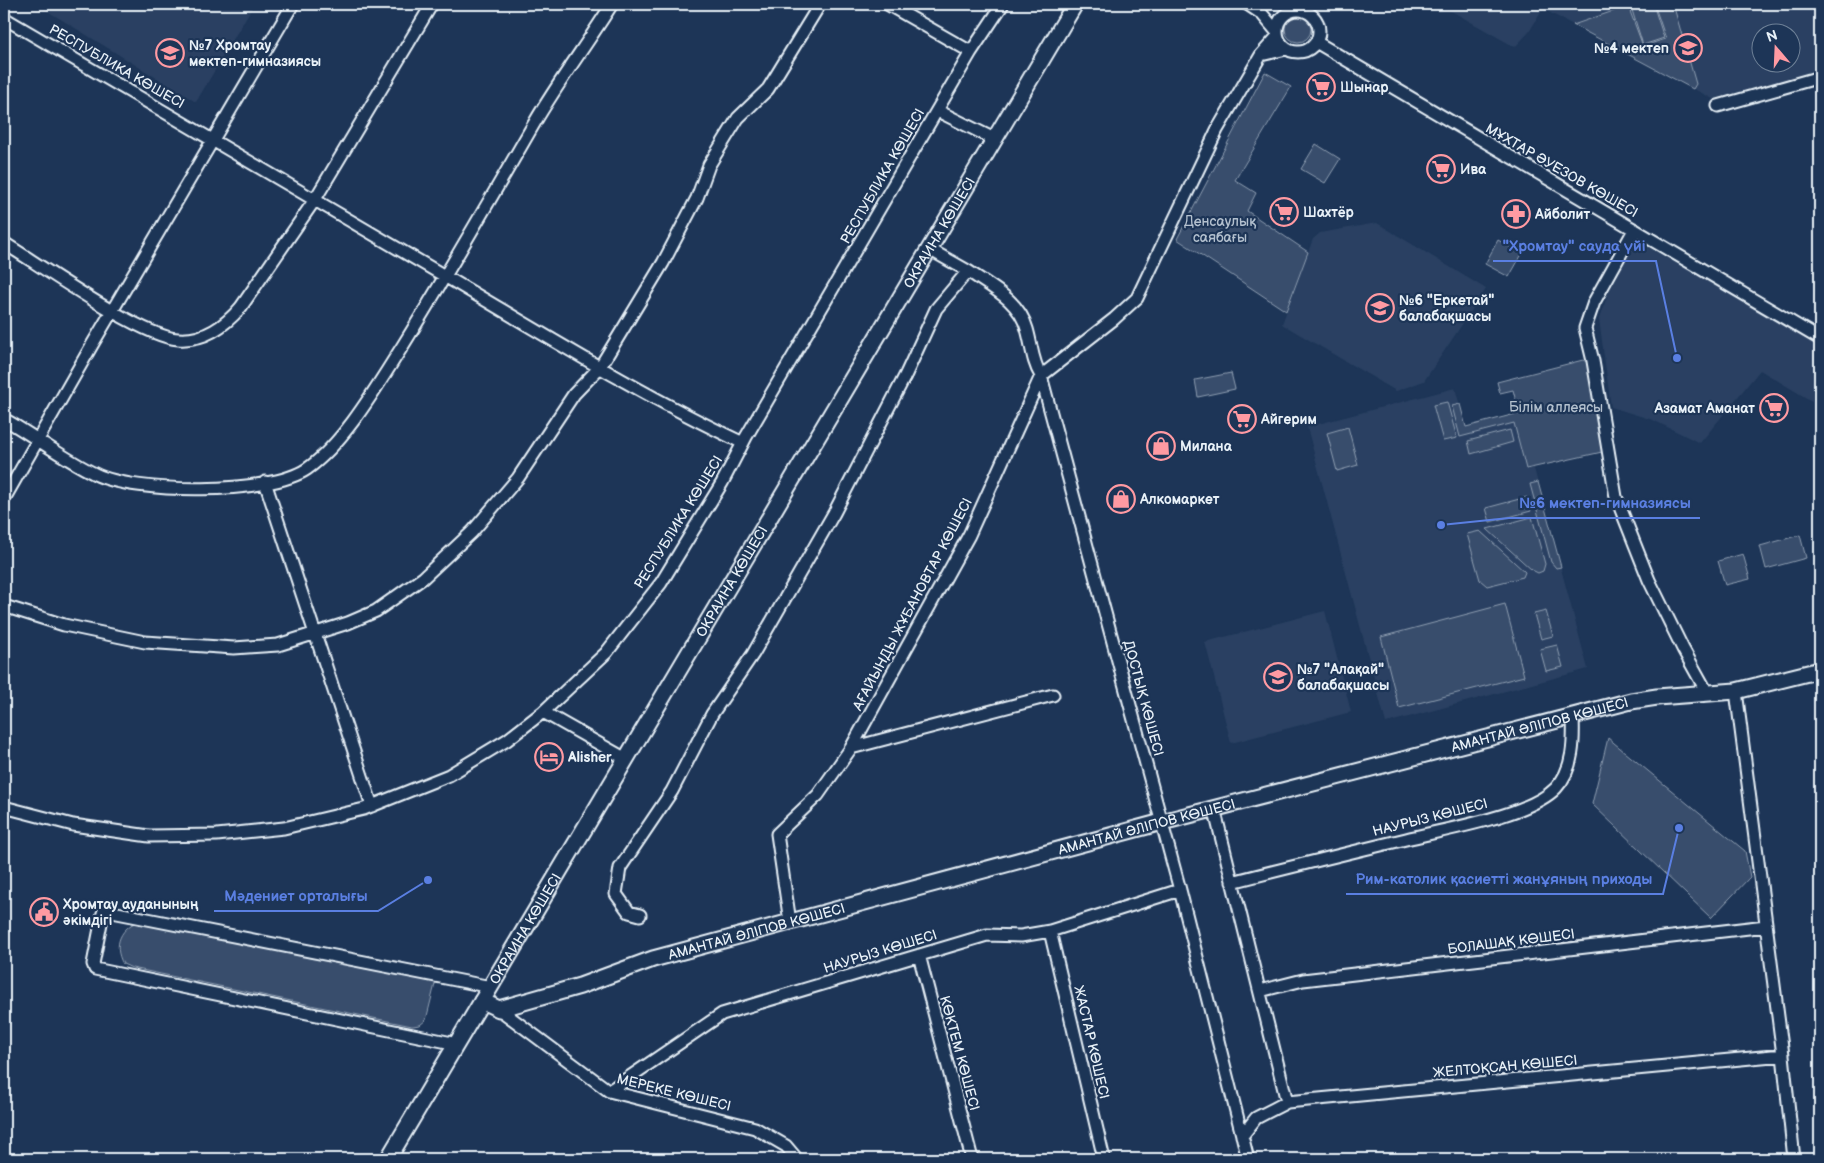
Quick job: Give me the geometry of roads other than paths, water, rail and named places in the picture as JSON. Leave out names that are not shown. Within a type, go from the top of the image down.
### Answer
[{"type":"main road","name":"ОКРАИНА КӨШЕСІ","points":[[388,1159],[1075,4]]},
{"type":"main road","name":"АМАНТАЙ ӘЛІПОВ КӨШЕСІ","points":[[499,1009],[580,986],[653,959],[1214,808],[1648,698],[1736,691],[1820,670]]},
{"type":"main road","points":[[482,1001],[499,1009]]},
{"type":"street","points":[[4,500],[112,310],[215,139],[293,4]]},
{"type":"street","points":[[4,243],[112,310],[164,337],[179,340],[215,331],[229,321],[241,307],[314,201],[432,4]]},
{"type":"street","points":[[4,419],[40,439],[96,475],[133,483],[196,489],[244,488],[306,469],[346,430],[446,277],[557,85],[612,4]]},
{"type":"street","points":[[4,606],[64,625],[145,642],[234,648],[278,645],[314,635],[376,611],[423,578],[472,532],[518,478],[574,394],[600,367],[663,263],[697,198],[709,165],[738,118],[768,89],[820,4]]},
{"type":"street","points":[[888,4],[971,52]]},
{"type":"street","name":"РЕСПУБЛИКА КӨШЕСІ","points":[[4,807],[73,825],[149,836],[217,835],[284,828],[372,806],[449,774],[507,740],[543,712],[606,653],[661,583],[722,483],[743,443],[971,52],[1003,4]]},
{"type":"street","points":[[1247,4],[1262,14],[1286,49]]},
{"type":"street","points":[[1261,55],[1286,49],[1300,52],[1306,50],[1316,42],[1318,26],[1315,18],[1308,12],[1294,7],[1281,17],[1277,34]]},
{"type":"street","points":[[1262,14],[1281,17]]},
{"type":"street","name":"РЕСПУБЛИКА КӨШЕСІ","points":[[4,18],[215,139],[314,201],[600,367],[743,443]]},
{"type":"street","name":"АҒАЙЫНДЫ ЖҰБАНОВТАР КӨШЕСІ","points":[[790,922],[777,834],[818,795],[851,748],[969,535],[1041,376],[1114,319],[1137,298],[1217,130],[1261,55],[1277,34]]},
{"type":"street","name":"МҰХТАР ӘУЕЗОВ КӨШЕСІ","points":[[1316,42],[1820,339]]},
{"type":"street","points":[[1718,106],[1820,77]]},
{"type":"street","points":[[938,111],[994,139]]},
{"type":"street","points":[[1634,230],[1594,302],[1585,328],[1616,497],[1649,580],[1683,649],[1708,694]]},
{"type":"street","name":"ДОСТЫҚ КӨШЕСІ","points":[[929,249],[968,271],[1016,306],[1024,318],[1032,356],[1041,376],[1162,822],[1248,1159]]},
{"type":"street","points":[[640,915],[629,912],[616,894],[620,868],[672,791],[712,714],[753,654],[834,513],[906,374],[936,310],[968,271]]},
{"type":"street","points":[[265,482],[372,806]]},
{"type":"street","points":[[1736,691],[1783,1055],[1794,1159]]},
{"type":"street","points":[[851,748],[1053,695]]},
{"type":"street","points":[[543,712],[626,759]]},
{"type":"street","name":"НАУРЫЗ КӨШЕСІ","points":[[1232,882],[1487,819],[1540,802],[1558,787],[1568,768],[1574,739],[1573,716]]},
{"type":"street","points":[[1214,808],[1287,1102]]},
{"type":"street","name":"НАУРЫЗ КӨШЕСІ","points":[[609,1091],[722,1014],[988,935],[1021,936],[1050,931],[1180,890]]},
{"type":"street","points":[[457,1044],[95,969],[93,964],[103,913],[107,911],[491,987]]},
{"type":"street","name":"БОЛАШАҚ КӨШЕСІ","points":[[1260,991],[1303,980],[1766,926]]},
{"type":"street","name":"ЖАСТАР КӨШЕСІ","points":[[1050,931],[1104,1159]]},
{"type":"street","name":"КӨКТЕМ КӨШЕСІ","points":[[919,955],[972,1159]]},
{"type":"street","name":"МЕРЕКЕ КӨШЕСІ","points":[[499,1009],[609,1091],[755,1128],[786,1146],[797,1159]]},
{"type":"street","name":"ЖЕЛТОҚСАН КӨШЕСІ","points":[[1242,1136],[1256,1118],[1287,1102],[1783,1055]]},
{"type":"place","name":"№4 мектеп","points":[[1688,48]]},
{"type":"place","name":"№7 Хромтау мектеп-гимназиясы","points":[[170,53]]},
{"type":"place","name":"Шынар","points":[[1321,87]]},
{"type":"place","name":"Ива","points":[[1441,169]]},
{"type":"place","name":"Шахтёр","points":[[1284,212]]},
{"type":"place","name":"Айболит","points":[[1516,214]]},
{"type":"place","name":"№6 \"Еркетай\" балабақшасы","points":[[1380,308]]},
{"type":"place","name":"\"Хромтау\" сауда үйі","points":[[1677,358]]},
{"type":"place","name":"Азамат Аманат","points":[[1774,408]]},
{"type":"place","name":"Айгерим","points":[[1242,419]]},
{"type":"place","name":"Милана","points":[[1161,446]]},
{"type":"place","name":"Алкомаркет","points":[[1121,499]]},
{"type":"place","name":"№6 мектеп-гимназиясы","points":[[1441,525]]},
{"type":"place","name":"№7 \"Алақай\" балабақшасы","points":[[1278,677]]},
{"type":"place","name":"Alisher","points":[[549,757]]},
{"type":"place","name":"Рим-католик қасиетті жанұяның приходы","points":[[1679,828]]},
{"type":"place","name":"Мәдениет орталығы","points":[[428,880]]},
{"type":"place","name":"Хромтау ауданының әкімдігі","points":[[44,912]]},
{"type":"park label","name":"Денсаулық саябағы","points":[[1220,230]]},
{"type":"park label","name":"Білім аллеясы","points":[[1556,407]]}]
